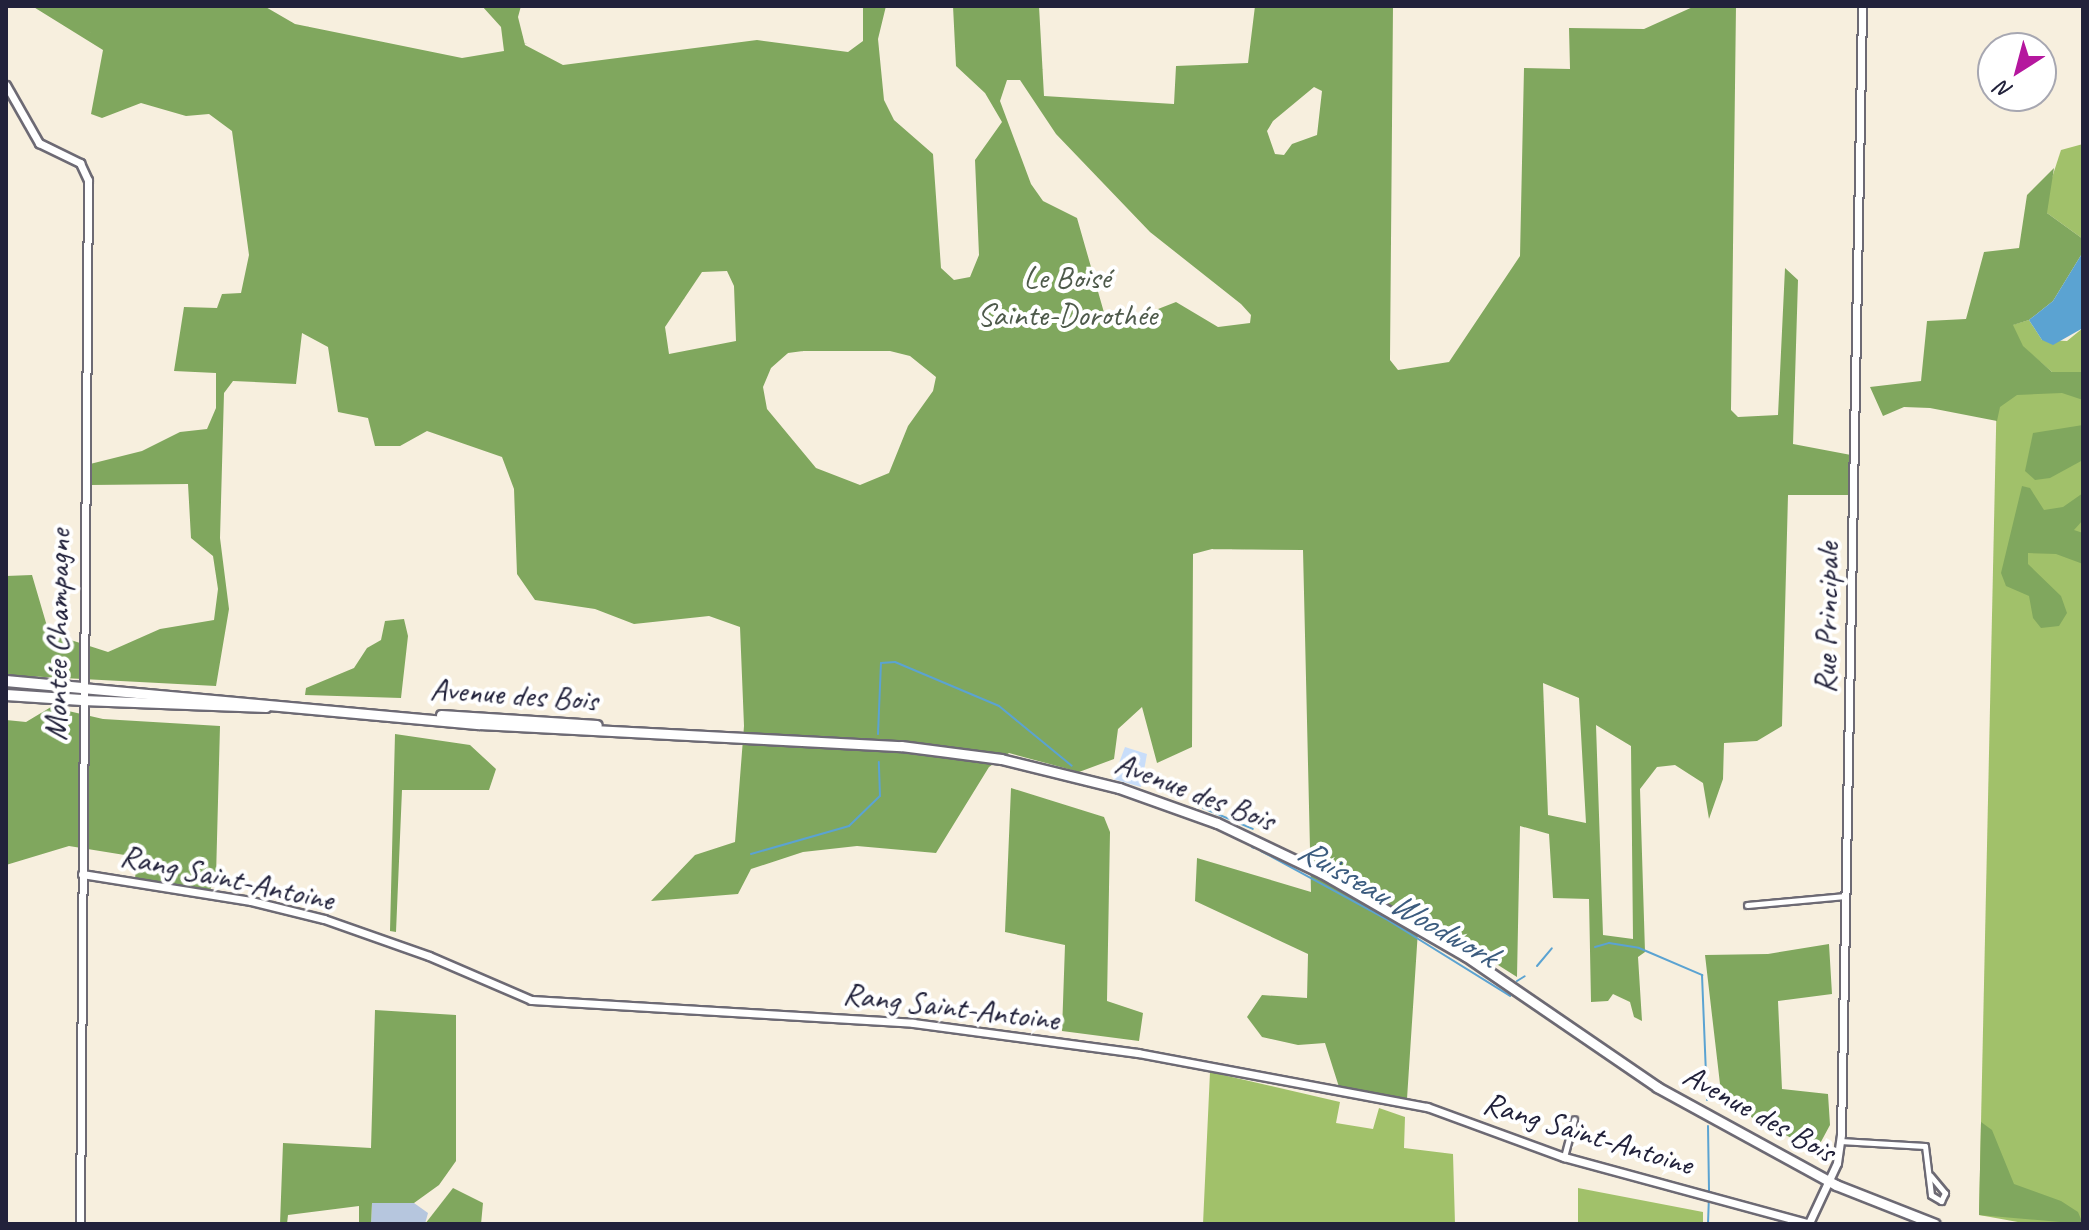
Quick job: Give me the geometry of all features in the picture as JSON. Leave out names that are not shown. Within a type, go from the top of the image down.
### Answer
[{"type":"highway","points":[[6,681],[82,688]]},
{"type":"highway","points":[[6,695],[82,700]]},
{"type":"main road","name":"Avenue des Bois","points":[[82,688],[395,714],[524,717],[629,730],[981,756],[1119,788],[1197,815],[1294,859],[1452,947],[1635,1074],[1829,1182],[1935,1224]]},
{"type":"main road","name":"Avenue des Bois","points":[[82,700],[294,706]]},
{"type":"street","name":"Rue Principale","points":[[1810,1224],[1829,1182],[1840,1141],[1862,6]]},
{"type":"street","name":"Montée Champagne","points":[[6,85],[39,143],[79,161],[88,180],[80,1224]]},
{"type":"street","name":"Rang Saint-Antoine","points":[[82,874],[251,901],[324,919],[429,956],[531,1000],[913,1023],[1138,1053],[1427,1107],[1564,1157],[1810,1224]]},
{"type":"street","points":[[1747,905],[1846,896]]},
{"type":"street","points":[[1564,1157],[1574,1119]]},
{"type":"street","points":[[1840,1141],[1923,1145],[1932,1197],[1941,1201],[1945,1193],[1930,1175]]},
{"type":"shaded area","points":[[1125,747],[1147,754],[1141,787],[1113,779]]},
{"type":"shaded area","points":[[372,1203],[414,1203],[428,1213],[425,1224],[371,1224]]},
{"type":"green space","name":"Le Boisé Sainte-Dorothée","points":[[32,6],[264,6],[295,24],[462,58],[504,51],[501,27],[482,6],[521,6],[518,17],[525,45],[563,65],[757,40],[848,52],[863,41],[863,6],[886,6],[878,39],[884,100],[894,120],[933,154],[941,268],[954,280],[970,277],[979,255],[975,160],[1002,122],[985,93],[956,66],[953,6],[1039,6],[1044,96],[1174,104],[1176,66],[1248,63],[1255,6],[1393,6],[1390,360],[1398,370],[1449,362],[1520,256],[1524,68],[1570,69],[1569,28],[1644,29],[1695,6],[1736,6],[1731,410],[1738,417],[1778,415],[1785,268],[1798,280],[1793,444],[1851,455],[1850,495],[1788,495],[1782,726],[1757,741],[1724,743],[1723,779],[1709,819],[1703,783],[1675,765],[1657,767],[1640,789],[1645,952],[1638,957],[1642,1021],[1634,1017],[1630,1002],[1613,994],[1608,1001],[1591,1002],[1589,899],[1553,898],[1549,834],[1520,826],[1517,977],[1419,915],[1407,1099],[1339,1087],[1325,1043],[1298,1045],[1262,1037],[1247,1017],[1262,995],[1307,998],[1308,954],[1195,901],[1197,858],[1311,892],[1303,550],[1212,549],[1193,554],[1192,747],[1157,763],[1142,707],[1118,729],[1114,759],[1079,772],[1009,753],[989,767],[936,853],[857,846],[803,852],[751,869],[738,894],[651,901],[695,855],[735,842],[744,726],[740,627],[709,616],[634,624],[595,609],[535,600],[517,574],[514,489],[502,457],[427,431],[400,446],[375,446],[368,418],[338,412],[328,347],[302,333],[296,384],[233,381],[224,393],[220,538],[229,609],[216,686],[6,675],[6,576],[32,575],[49,633],[108,652],[160,629],[214,620],[218,589],[213,556],[191,538],[188,484],[90,485],[90,464],[142,451],[180,432],[207,429],[216,408],[216,373],[174,371],[184,307],[217,308],[222,294],[241,293],[249,255],[232,131],[209,114],[186,116],[141,103],[102,118],[91,114],[103,50]],"holes":[[[1007,80],[1020,80],[1056,134],[1150,232],[1241,304],[1251,315],[1250,323],[1218,327],[1176,302],[1122,323],[1105,316],[1077,218],[1043,201],[1031,184],[1000,101]],[[1314,87],[1322,91],[1317,135],[1292,144],[1284,155],[1275,154],[1267,131],[1273,121]],[[727,271],[734,286],[736,341],[669,354],[665,327],[702,272]],[[890,351],[910,356],[936,377],[933,391],[908,426],[889,473],[860,485],[816,468],[767,409],[763,387],[771,368],[788,353]],[[1543,683],[1579,698],[1586,823],[1548,815]],[[1596,725],[1631,746],[1633,939],[1603,935]]]},
{"type":"green space","points":[[2083,144],[2083,239],[2047,213],[2046,196],[2061,150]]},
{"type":"green space","points":[[2054,168],[2047,213],[2083,239],[2083,252],[2053,301],[2029,320],[2013,325],[2023,346],[2052,372],[2083,372],[2083,400],[2062,393],[2017,395],[2000,407],[1997,421],[1930,408],[1904,407],[1883,416],[1870,387],[1921,381],[1927,321],[1966,319],[1984,252],[2019,248],[2027,195]]},
{"type":"green space","points":[[2029,320],[2042,340],[2067,341],[2083,328],[2083,372],[2052,372],[2022,346],[2012,325]]},
{"type":"green space","points":[[2083,374],[2083,1224],[2029,1224],[1979,1215],[1997,385]]},
{"type":"green space","points":[[2083,425],[2083,460],[2050,478],[2035,480],[2025,471],[2033,433]]},
{"type":"green space","points":[[2022,486],[2030,488],[2044,510],[2063,507],[2083,493],[2083,520],[2074,530],[2083,533],[2083,564],[2056,554],[2028,553],[2028,564],[2061,596],[2067,613],[2059,626],[2041,628],[2033,618],[2029,596],[2006,586],[2001,573]]},
{"type":"green space","points":[[404,619],[408,636],[401,698],[305,695],[306,688],[354,668],[367,648],[381,640],[385,621]]},
{"type":"green space","points":[[51,707],[103,719],[220,726],[216,877],[210,890],[135,879],[137,857],[69,846],[6,865],[6,720],[26,722]]},
{"type":"green space","points":[[395,734],[470,745],[496,769],[489,790],[402,790],[396,932],[390,931]]},
{"type":"green space","points":[[1011,788],[1104,817],[1110,832],[1107,1001],[1143,1013],[1139,1041],[1062,1031],[1065,945],[1005,932]]},
{"type":"green space","points":[[1829,944],[1832,994],[1778,1001],[1782,1089],[1828,1094],[1830,1125],[1816,1151],[1751,1117],[1720,1084],[1705,955],[1768,954]]},
{"type":"green space","points":[[375,1010],[456,1015],[456,1161],[439,1185],[414,1203],[372,1203],[371,1224],[359,1224],[359,1206],[288,1215],[287,1224],[280,1224],[283,1143],[371,1148]]},
{"type":"green space","points":[[1210,1072],[1340,1102],[1336,1123],[1373,1129],[1379,1108],[1405,1117],[1404,1148],[1453,1154],[1455,1224],[1203,1224]]},
{"type":"green space","points":[[1981,1122],[1992,1130],[2014,1184],[2061,1201],[2078,1212],[2083,1224],[1979,1215]]},
{"type":"green space","points":[[453,1188],[483,1203],[481,1224],[425,1224]]},
{"type":"green space","points":[[1578,1188],[1703,1212],[1703,1224],[1578,1224]]},
{"type":"water","points":[[2083,252],[2083,328],[2053,345],[2042,340],[2029,320],[2053,301]]},
{"type":"waterway","name":"Ruisseau Woodwork","points":[[878,734],[881,663],[895,662],[999,706],[1072,766]]},
{"type":"waterway","name":"Ruisseau Woodwork","points":[[751,854],[849,826],[880,796],[879,762]]},
{"type":"waterway","name":"Ruisseau Woodwork","points":[[1203,808],[1253,829]]},
{"type":"waterway","name":"Ruisseau Woodwork","points":[[1261,851],[1386,919],[1510,996]]},
{"type":"waterway","name":"Ruisseau Woodwork","points":[[1595,947],[1609,943],[1639,948],[1702,975],[1707,1100]]},
{"type":"waterway","name":"Ruisseau Woodwork","points":[[1537,966],[1552,948]]},
{"type":"waterway","name":"Ruisseau Woodwork","points":[[1517,981],[1525,976]]},
{"type":"waterway","name":"Ruisseau Woodwork","points":[[1708,1126],[1709,1192]]},
{"type":"waterway","name":"Ruisseau Woodwork","points":[[1708,1224],[1709,1201]]}]
